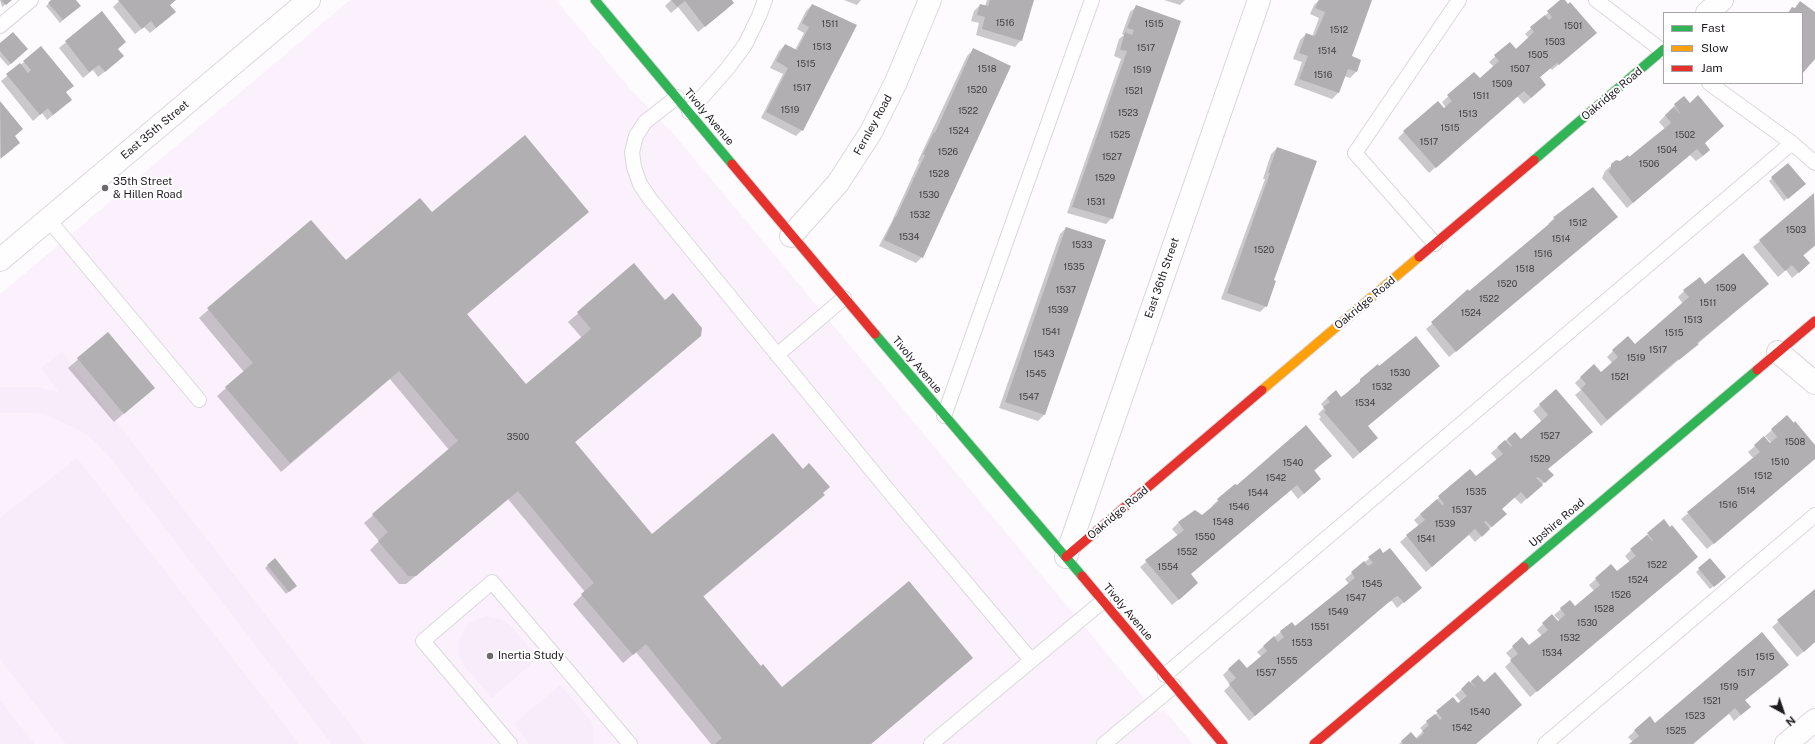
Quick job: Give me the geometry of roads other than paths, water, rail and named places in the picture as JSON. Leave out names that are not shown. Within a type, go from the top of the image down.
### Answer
[{"type":"street","name":"East 35th Street","points":[[0,260],[309,0]]},
{"type":"street","name":"Tivoly Avenue","points":[[595,0],[844,298],[1066,557],[1223,744]]},
{"type":"street","name":"Fernley Road","points":[[792,236],[838,183],[871,132],[896,82],[930,0]]},
{"type":"street","name":"East 36th Street","points":[[1066,557],[1259,0]]},
{"type":"street","points":[[1708,12],[1722,0]]},
{"type":"street","name":"Oakridge Road","points":[[1066,557],[1434,244],[1663,52]]},
{"type":"street","name":"Upshire Road","points":[[1314,744],[1815,321]]},
{"type":"street","points":[[1778,352],[1815,383]]},
{"type":"street","points":[[1786,744],[1815,720]]},
{"type":"lane","points":[[0,26],[30,0]]},
{"type":"lane","points":[[689,112],[728,69],[745,45],[765,0]]},
{"type":"lane","points":[[944,416],[1092,0]]},
{"type":"lane","points":[[1434,244],[1355,153],[1459,0]]},
{"type":"lane","points":[[1596,0],[1663,50]]},
{"type":"lane","points":[[1710,84],[1792,142],[1815,164]]},
{"type":"lane","points":[[677,97],[645,122],[636,136],[632,152],[634,167],[640,184],[650,199],[777,355],[892,495],[1031,660]]},
{"type":"lane","points":[[1165,675],[1792,142]]},
{"type":"lane","points":[[48,219],[199,400]]},
{"type":"lane","points":[[777,355],[844,298]]},
{"type":"lane","points":[[1545,744],[1815,515]]},
{"type":"lane","points":[[510,744],[423,641],[492,582],[630,744]]},
{"type":"lane","points":[[931,744],[1103,601]]},
{"type":"lane","points":[[1104,744],[1174,686]]},
{"type":"place","name":"35th Street & Hillen Road","points":[[105,188]]},
{"type":"place","name":"Inertia Study","points":[[490,656]]}]
